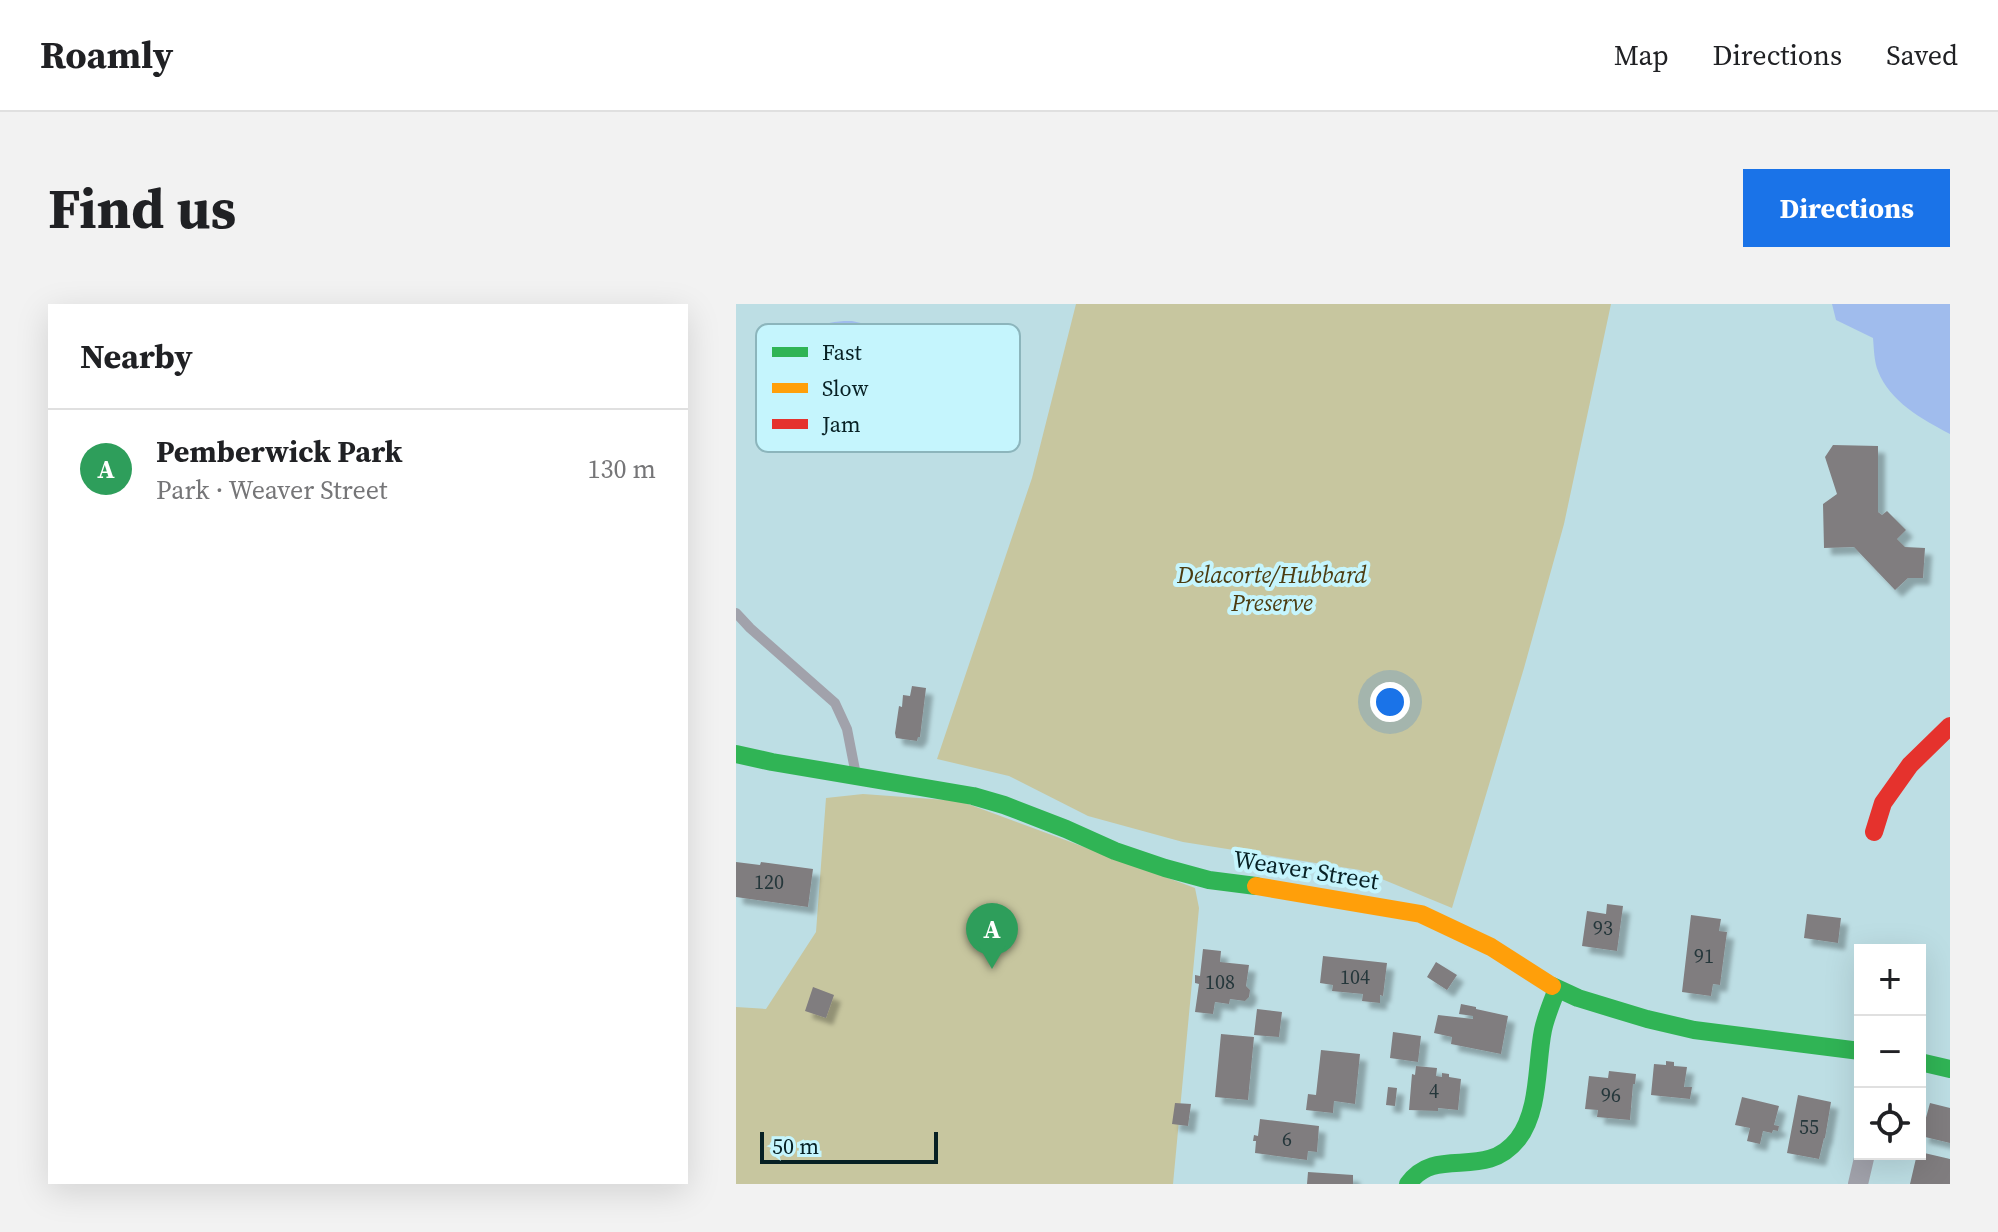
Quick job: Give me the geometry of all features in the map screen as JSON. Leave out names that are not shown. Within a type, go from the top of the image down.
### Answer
[{"type":"street","points":[[1874,832],[1883,803],[1910,765],[1950,726]]},
{"type":"street","name":"Weaver Street","points":[[736,754],[973,796],[1066,829],[1115,851],[1209,880],[1307,893],[1421,914],[1491,947],[1557,989],[1647,1019],[1694,1030],[1854,1050]]},
{"type":"street","points":[[1408,1184],[1424,1168],[1438,1163],[1485,1161],[1502,1154],[1524,1130],[1532,1103],[1544,1026],[1557,989]]},
{"type":"street","points":[[1926,1063],[1950,1069]]},
{"type":"street","points":[[1858,1184],[1864,1160]]},
{"type":"lane","points":[[736,613],[835,703],[847,729],[856,777]]},
{"type":"green space","name":"Delacorte/Hubbard Preserve","points":[[1076,304],[1611,304],[1564,524],[1452,908],[1360,870],[1183,842],[1088,816],[1009,776],[937,759],[1032,478]]},
{"type":"green space","points":[[863,794],[960,801],[1195,888],[1199,908],[1173,1184],[736,1184],[736,1007],[766,1009],[816,932],[826,798]]},
{"type":"water","points":[[1832,304],[1950,304],[1950,434],[1918,416],[1890,392],[1877,367],[1873,338],[1836,320]]},
{"type":"water","points":[[852,321],[865,324],[827,324]]},
{"type":"building","points":[[1833,445],[1878,446],[1878,512],[1882,515],[1887,511],[1906,530],[1897,539],[1905,547],[1925,548],[1923,578],[1908,578],[1895,590],[1854,547],[1824,548],[1823,504],[1837,494],[1825,457]]},
{"type":"building","points":[[912,686],[926,688],[917,741],[896,738],[895,733],[899,706],[902,707],[903,695],[910,696]]},
{"type":"building","points":[[736,862],[813,869],[808,907],[736,897]]},
{"type":"building","points":[[1607,904],[1623,906],[1617,951],[1582,946],[1587,911],[1606,914]]},
{"type":"building","points":[[1807,914],[1841,918],[1838,943],[1804,938]]},
{"type":"building","points":[[1691,915],[1721,919],[1719,931],[1727,932],[1720,985],[1713,984],[1711,996],[1682,992]]},
{"type":"building","points":[[1203,949],[1221,951],[1220,962],[1249,965],[1246,986],[1250,990],[1245,1001],[1230,999],[1229,1004],[1215,1002],[1213,1014],[1195,1012],[1199,984],[1195,983],[1195,975],[1200,976]]},
{"type":"building","points":[[1323,956],[1387,963],[1380,1003],[1362,1001],[1363,994],[1332,991],[1333,985],[1320,983]]},
{"type":"building","points":[[1436,962],[1457,975],[1447,990],[1427,977]]},
{"type":"building","points":[[813,987],[834,995],[826,1018],[805,1011]]},
{"type":"building","points":[[1461,1004],[1508,1016],[1501,1054],[1451,1044],[1452,1037],[1434,1033],[1438,1015],[1473,1019],[1473,1016],[1459,1014]]},
{"type":"building","points":[[1257,1009],[1282,1012],[1279,1037],[1254,1035]]},
{"type":"building","points":[[1393,1032],[1421,1036],[1418,1062],[1390,1058]]},
{"type":"building","points":[[1221,1034],[1254,1037],[1248,1100],[1215,1097]]},
{"type":"building","points":[[1321,1050],[1360,1054],[1355,1104],[1334,1101],[1333,1113],[1306,1110],[1308,1094],[1316,1095]]},
{"type":"building","points":[[1666,1061],[1674,1062],[1674,1066],[1687,1067],[1684,1087],[1692,1087],[1690,1099],[1651,1095],[1654,1064],[1666,1065]]},
{"type":"building","points":[[1416,1066],[1437,1068],[1436,1076],[1442,1077],[1442,1073],[1461,1079],[1458,1110],[1409,1110],[1412,1074],[1415,1075]]},
{"type":"building","points":[[1609,1071],[1636,1074],[1630,1120],[1597,1117],[1598,1110],[1585,1109],[1589,1076],[1608,1078]]},
{"type":"building","points":[[1388,1087],[1397,1088],[1395,1106],[1386,1105]]},
{"type":"building","points":[[1798,1095],[1831,1102],[1819,1159],[1787,1153]]},
{"type":"building","points":[[1742,1097],[1779,1106],[1774,1125],[1779,1126],[1778,1131],[1763,1131],[1760,1144],[1747,1141],[1750,1128],[1735,1125]]},
{"type":"building","points":[[1175,1103],[1191,1104],[1188,1126],[1172,1124]]},
{"type":"building","points":[[1930,1103],[1950,1108],[1950,1143],[1926,1137]]},
{"type":"building","points":[[1260,1119],[1319,1126],[1317,1152],[1308,1151],[1307,1160],[1255,1153],[1256,1141],[1253,1141],[1254,1135],[1258,1136]]},
{"type":"building","points":[[1926,1153],[1950,1159],[1950,1184],[1910,1184],[1916,1160],[1926,1160]]},
{"type":"building","points":[[1308,1172],[1353,1175],[1353,1184],[1307,1184]]},
{"type":"traffic: fast","points":[[736,754],[973,796],[1004,805],[1165,868],[1209,880],[1256,886]]},
{"type":"traffic: fast","points":[[1552,986],[1578,998],[1694,1030],[1854,1050]]},
{"type":"traffic: fast","points":[[1408,1184],[1420,1172],[1433,1166],[1491,1159],[1505,1152],[1518,1139],[1534,1101],[1543,1030],[1557,989]]},
{"type":"traffic: fast","points":[[1926,1063],[1950,1069]]},
{"type":"traffic: slow","points":[[1256,886],[1421,914],[1491,947],[1552,986]]},
{"type":"traffic: jam","points":[[1874,832],[1883,803],[1910,765],[1950,726]]},
{"type":"place","name":"Pemberwick Park","points":[[992,969]]}]
